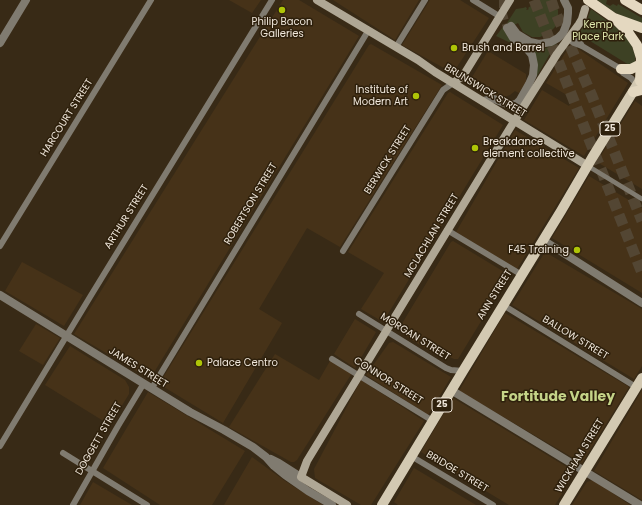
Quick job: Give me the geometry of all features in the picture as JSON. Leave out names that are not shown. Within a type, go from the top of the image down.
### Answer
[{"type":"highway","points":[[625,0],[642,10]]},
{"type":"highway","points":[[589,4],[614,18],[642,28]]},
{"type":"highway","name":"25","points":[[614,18],[628,32],[637,45],[640,53],[641,64],[639,87]]},
{"type":"highway","points":[[621,69],[631,69],[641,64]]},
{"type":"main road","name":"BRUNSWICK STREET","points":[[317,0],[588,166]]},
{"type":"main road","points":[[453,83],[462,76],[510,0]]},
{"type":"main road","name":"MCLACHLAN STREET","points":[[301,477],[307,461],[447,230],[514,120],[582,19],[589,4]]},
{"type":"main road","name":"ANN STREET","points":[[382,505],[588,166],[639,87]]},
{"type":"main road","name":"WICKHAM STREET","points":[[564,505],[640,382]]},
{"type":"main road","name":"JAMES STREET","points":[[301,477],[347,505]]},
{"type":"street","points":[[0,43],[26,0]]},
{"type":"street","name":"HARCOURT STREET","points":[[0,246],[151,0]]},
{"type":"street","name":"ARTHUR STREET","points":[[0,446],[272,0]]},
{"type":"street","points":[[396,47],[425,0]]},
{"type":"street","points":[[472,0],[499,16]]},
{"type":"street","points":[[483,101],[494,99],[510,105],[516,104],[520,100],[531,80],[534,70],[533,59],[532,55],[527,49],[513,38],[509,27],[530,42],[542,44],[551,42],[563,33],[567,23],[568,8],[564,0]]},
{"type":"street","points":[[575,29],[582,46]]},
{"type":"street","name":"ROBERTSON STREET","points":[[152,388],[368,31]]},
{"type":"street","points":[[568,39],[621,69],[639,87]]},
{"type":"street","name":"BERWICK STREET","points":[[343,251],[443,90],[453,83]]},
{"type":"street","name":"BRUNSWICK STREET","points":[[588,166],[642,199]]},
{"type":"street","points":[[447,230],[522,275]]},
{"type":"street","points":[[543,240],[642,303]]},
{"type":"street","name":"JAMES STREET","points":[[0,295],[190,412],[224,430],[266,457],[279,463],[308,491],[332,505]]},
{"type":"street","name":"BALLOW STREET","points":[[503,305],[640,382]]},
{"type":"street","name":"MORGAN STREET","points":[[359,314],[446,368],[463,371]]},
{"type":"street","name":"CONNOR STREET","points":[[332,359],[433,421]]},
{"type":"street","name":"DOGGETT STREET","points":[[72,505],[144,383]]},
{"type":"street","points":[[451,390],[640,505]]},
{"type":"street","points":[[62,453],[147,505]]},
{"type":"street","name":"BRIDGE STREET","points":[[411,456],[493,505]]},
{"type":"street","points":[[288,473],[304,467]]},
{"type":"street","name":"JAMES STREET","points":[[288,473],[301,477]]},
{"type":"shaded area","points":[[229,0],[261,0],[252,13]]},
{"type":"shaded area","points":[[283,0],[299,0],[359,36],[150,379],[74,334]]},
{"type":"shaded area","points":[[333,0],[419,0],[395,40]]},
{"type":"shaded area","points":[[430,0],[460,0],[489,18],[453,73],[402,45]]},
{"type":"shaded area","points":[[371,44],[442,85],[340,247],[307,228],[259,309],[282,323],[223,423],[159,384]]},
{"type":"shaded area","points":[[571,44],[628,83],[584,156],[524,120],[542,90],[569,106],[574,99],[546,83]]},
{"type":"shaded area","points":[[488,51],[526,74],[526,82],[519,93],[515,91],[510,95],[500,97],[485,92],[469,82]]},
{"type":"shaded area","points":[[450,92],[503,125],[383,322],[361,309],[384,273],[348,252]]},
{"type":"shaded area","points":[[635,101],[642,106],[642,189],[597,162]]},
{"type":"shaded area","points":[[515,130],[579,168],[517,269],[456,232]]},
{"type":"shaded area","points":[[589,176],[642,208],[642,293],[552,238]]},
{"type":"shaded area","points":[[453,241],[506,273],[508,277],[458,359],[454,359],[434,348],[431,352],[401,333],[399,330]]},
{"type":"shaded area","points":[[545,252],[642,309],[642,366],[634,379],[512,305]]},
{"type":"shaded area","points":[[22,262],[83,295],[64,326],[5,291]]},
{"type":"shaded area","points":[[505,313],[629,387],[582,463],[459,391]]},
{"type":"shaded area","points":[[355,319],[376,332],[355,368],[334,354]]},
{"type":"shaded area","points":[[36,324],[60,338],[43,365],[19,351]]},
{"type":"shaded area","points":[[393,342],[451,377],[428,415],[366,375],[389,343]]},
{"type":"shaded area","points":[[70,346],[125,380],[129,387],[129,394],[110,425],[45,385]]},
{"type":"shaded area","points":[[275,354],[319,380],[330,361],[352,373],[297,460],[294,462],[291,462],[229,427]]},
{"type":"shaded area","points":[[361,380],[424,421],[371,505],[361,505],[315,478],[314,469]]},
{"type":"shaded area","points":[[642,390],[642,500],[594,471]]},
{"type":"shaded area","points":[[148,392],[245,451],[212,505],[160,505],[103,468]]},
{"type":"shaded area","points":[[453,398],[575,472],[555,505],[509,505],[421,452]]},
{"type":"shaded area","points":[[252,457],[285,481],[323,505],[224,505]]},
{"type":"shaded area","points":[[414,468],[476,505],[398,505],[394,502]]},
{"type":"shaded area","points":[[593,480],[630,505],[572,505],[587,482]]},
{"type":"shaded area","points":[[93,482],[132,505],[80,505]]},
{"type":"green space","points":[[537,0],[554,0],[558,10],[558,19],[555,27],[550,32],[540,37],[532,37],[523,32],[518,23],[504,30],[508,37],[516,44],[515,45],[496,36],[505,26],[516,9],[526,7],[527,10],[538,1]]},
{"type":"green space","points":[[597,0],[607,0],[606,4],[610,6],[613,4],[617,6],[618,4],[642,18],[642,24],[623,17]]},
{"type":"green space","name":"Kemp Place Park","points":[[591,9],[617,28],[625,36],[631,44],[635,55],[635,62],[629,65],[582,36],[580,32]]},
{"type":"green space","points":[[557,43],[537,76],[532,50],[546,48]]},
{"type":"tunnel","points":[[503,0],[503,14],[507,28]]},
{"type":"tunnel","points":[[534,0],[642,273]]},
{"type":"tunnel","points":[[551,0],[592,96],[642,221]]},
{"type":"place","name":"Philip Bacon Galleries","points":[[282,10]]},
{"type":"place","name":"Brush and Barrel","points":[[454,48]]},
{"type":"place","name":"Institute of Modern Art","points":[[416,96]]},
{"type":"place","name":"Breakdance element collective","points":[[475,148]]},
{"type":"place","name":"F45 Training","points":[[577,250]]},
{"type":"place","name":"Palace Centro","points":[[199,363]]},
{"type":"district","name":"Fortitude Valley","points":[[558,397]]}]
